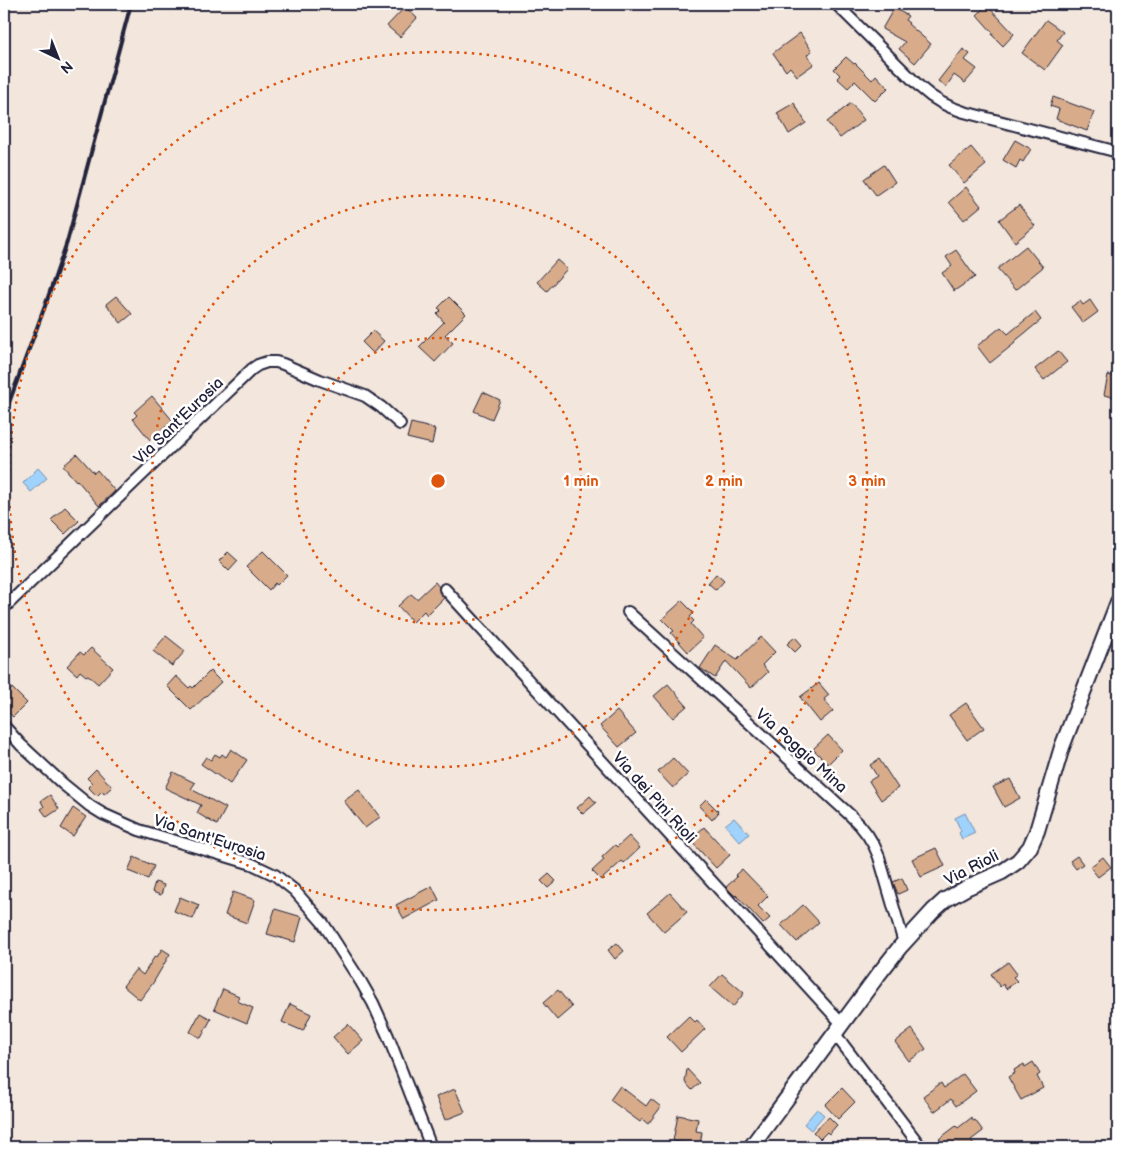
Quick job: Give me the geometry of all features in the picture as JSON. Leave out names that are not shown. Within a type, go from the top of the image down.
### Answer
[{"type":"main road","name":"Via Rioli","points":[[751,1147],[878,974],[933,911],[945,900],[968,886],[1002,872],[1018,861],[1030,847],[1037,831],[1062,747],[1118,602]]},
{"type":"street","points":[[836,4],[929,96],[941,103],[964,112],[1118,152]]},
{"type":"street","name":"Via Sant'Eurosia","points":[[4,608],[252,369],[262,363],[271,361],[283,364],[365,396],[400,424]]},
{"type":"street","name":"Via dei Pini Rioli","points":[[445,590],[838,1029],[921,1147]]},
{"type":"street","name":"Via Poggio Mina","points":[[628,612],[864,829],[871,838],[879,856],[904,943]]},
{"type":"street","name":"Via Sant'Eurosia","points":[[4,726],[25,749],[63,784],[103,814],[133,828],[252,864],[275,875],[294,890],[323,923],[373,1003],[388,1036],[431,1147]]},
{"type":"water","points":[[38,468],[47,478],[31,492],[23,483]]},
{"type":"water","points":[[965,813],[975,833],[962,839],[959,833],[961,831],[955,818]]},
{"type":"water","points":[[734,818],[749,834],[740,842],[725,825]]},
{"type":"water","points":[[817,1109],[824,1115],[811,1130],[804,1124]]},
{"type":"building","points":[[987,5],[1014,34],[1003,46],[977,15]]},
{"type":"building","points":[[405,7],[417,18],[400,37],[387,26]]},
{"type":"building","points":[[894,8],[908,16],[905,20],[908,24],[931,44],[915,63],[899,49],[905,42],[882,29]]},
{"type":"building","points":[[1046,20],[1063,32],[1057,40],[1063,45],[1045,70],[1022,53]]},
{"type":"building","points":[[800,33],[812,51],[807,55],[814,64],[797,76],[790,67],[786,71],[773,53]]},
{"type":"building","points":[[963,49],[970,54],[965,60],[977,69],[965,83],[954,75],[946,87],[938,81]]},
{"type":"building","points":[[846,57],[872,80],[876,75],[888,88],[875,101],[855,81],[848,88],[837,78],[840,75],[834,69]]},
{"type":"building","points":[[1053,97],[1094,112],[1087,131],[1056,119],[1059,109],[1050,106]]},
{"type":"building","points":[[794,103],[806,123],[789,134],[777,113]]},
{"type":"building","points":[[851,103],[864,120],[840,138],[827,122]]},
{"type":"building","points":[[1015,140],[1031,149],[1023,162],[1020,160],[1016,168],[1003,160]]},
{"type":"building","points":[[971,147],[986,165],[964,183],[949,165]]},
{"type":"building","points":[[884,165],[895,182],[876,195],[864,179]]},
{"type":"building","points":[[966,187],[981,206],[964,220],[949,202]]},
{"type":"building","points":[[1019,205],[1035,226],[1015,242],[999,220]]},
{"type":"building","points":[[1026,246],[1043,267],[1015,290],[997,269]]},
{"type":"building","points":[[956,250],[975,277],[954,291],[942,273],[952,266],[946,257]]},
{"type":"building","points":[[557,260],[567,269],[547,291],[537,282]]},
{"type":"building","points":[[116,296],[132,314],[121,323],[106,304]]},
{"type":"building","points":[[449,297],[466,314],[445,335],[453,343],[435,362],[419,347],[444,322],[437,314],[441,310],[438,308]]},
{"type":"building","points":[[1090,300],[1098,312],[1083,323],[1071,307],[1080,301],[1083,305]]},
{"type":"building","points":[[1035,312],[1041,320],[990,363],[977,346],[1001,327],[1008,334]]},
{"type":"building","points":[[373,331],[384,341],[373,353],[362,342]]},
{"type":"building","points":[[1058,351],[1067,362],[1044,380],[1035,369]]},
{"type":"building","points":[[1108,375],[1118,377],[1118,398],[1104,395]]},
{"type":"building","points":[[483,392],[500,400],[492,419],[474,411]]},
{"type":"building","points":[[152,396],[173,421],[150,440],[133,419],[137,415],[134,412]]},
{"type":"building","points":[[411,423],[435,429],[432,444],[407,438]]},
{"type":"building","points":[[77,454],[94,473],[97,470],[115,491],[99,506],[63,466]]},
{"type":"building","points":[[65,507],[79,521],[65,534],[51,520]]},
{"type":"building","points":[[263,551],[287,575],[277,585],[275,583],[269,590],[246,567]]},
{"type":"building","points":[[228,552],[238,561],[229,571],[219,561]]},
{"type":"building","points":[[716,574],[724,581],[716,590],[708,583]]},
{"type":"building","points":[[435,582],[444,598],[427,615],[424,611],[413,622],[398,606],[411,594],[417,599]]},
{"type":"building","points":[[682,601],[694,613],[690,617],[694,621],[691,624],[703,638],[688,652],[671,633],[674,631],[662,619]]},
{"type":"building","points":[[166,636],[185,651],[172,666],[153,651]]},
{"type":"building","points":[[761,637],[775,652],[762,665],[768,672],[751,688],[726,661],[715,678],[700,668],[715,645],[737,660]]},
{"type":"building","points":[[795,637],[802,645],[795,652],[787,644]]},
{"type":"building","points":[[91,648],[113,668],[98,684],[80,671],[77,675],[67,666],[80,652],[84,655]]},
{"type":"building","points":[[210,671],[221,682],[191,710],[167,686],[176,676],[189,688],[191,686],[193,688]]},
{"type":"building","points":[[819,683],[829,695],[824,699],[833,711],[820,722],[800,697]]},
{"type":"building","points":[[668,684],[687,706],[673,718],[654,696]]},
{"type":"building","points":[[4,687],[9,692],[12,688],[27,703],[13,717],[4,708]]},
{"type":"building","points":[[966,703],[984,728],[967,740],[949,715]]},
{"type":"building","points":[[617,711],[636,733],[619,747],[600,726]]},
{"type":"building","points":[[828,735],[842,750],[828,764],[813,749]]},
{"type":"building","points":[[231,749],[247,760],[230,784],[201,764],[206,757],[211,760],[215,754],[220,757],[222,754],[226,757]]},
{"type":"building","points":[[673,758],[688,774],[673,788],[658,772]]},
{"type":"building","points":[[879,759],[898,788],[881,800],[869,781],[877,776],[870,765]]},
{"type":"building","points":[[96,769],[112,787],[104,794],[102,791],[97,796],[88,787],[92,783],[87,778]]},
{"type":"building","points":[[173,772],[195,783],[191,789],[226,808],[217,825],[197,813],[201,805],[165,788]]},
{"type":"building","points":[[1010,779],[1020,798],[1004,807],[993,787]]},
{"type":"building","points":[[359,790],[380,817],[365,828],[344,801]]},
{"type":"building","points":[[50,795],[59,809],[47,817],[41,809],[44,807],[41,801]]},
{"type":"building","points":[[590,796],[596,803],[583,814],[577,808]]},
{"type":"building","points":[[706,799],[719,812],[712,820],[699,806]]},
{"type":"building","points":[[73,808],[86,817],[73,836],[61,828]]},
{"type":"building","points":[[704,827],[730,855],[716,868],[690,840]]},
{"type":"building","points":[[629,836],[640,848],[601,880],[592,871],[604,860],[602,857]]},
{"type":"building","points":[[936,848],[945,866],[921,877],[912,859]]},
{"type":"building","points":[[1077,856],[1083,864],[1076,869],[1070,861]]},
{"type":"building","points":[[134,857],[154,866],[148,879],[128,871]]},
{"type":"building","points":[[1103,857],[1111,867],[1098,877],[1090,867]]},
{"type":"building","points":[[742,869],[768,896],[758,906],[770,918],[763,924],[726,887],[737,877],[735,875]]},
{"type":"building","points":[[549,874],[556,881],[548,888],[541,881]]},
{"type":"building","points":[[902,878],[907,890],[898,894],[893,882]]},
{"type":"building","points":[[155,882],[164,885],[161,895],[152,892]]},
{"type":"building","points":[[432,886],[439,900],[404,919],[396,905]]},
{"type":"building","points":[[233,892],[255,900],[247,923],[225,915]]},
{"type":"building","points":[[670,893],[687,912],[664,932],[647,913]]},
{"type":"building","points":[[180,897],[199,905],[193,919],[174,911]]},
{"type":"building","points":[[803,905],[819,922],[797,942],[781,925]]},
{"type":"building","points":[[275,909],[302,917],[295,942],[267,934]]},
{"type":"building","points":[[617,943],[624,951],[615,959],[608,950]]},
{"type":"building","points":[[162,949],[170,954],[153,983],[140,1000],[123,986],[136,969],[143,975],[155,956],[157,957]]},
{"type":"building","points":[[1008,962],[1017,974],[1013,977],[1017,981],[1006,989],[1003,984],[1000,987],[991,974]]},
{"type":"building","points":[[722,974],[744,993],[733,1007],[710,987]]},
{"type":"building","points":[[223,989],[239,996],[237,1001],[253,1008],[247,1023],[214,1009]]},
{"type":"building","points":[[558,990],[572,1007],[557,1020],[543,1003]]},
{"type":"building","points":[[290,1004],[311,1014],[303,1031],[282,1022]]},
{"type":"building","points":[[200,1013],[211,1019],[201,1038],[190,1032]]},
{"type":"building","points":[[689,1016],[695,1022],[697,1020],[705,1029],[681,1052],[667,1037]]},
{"type":"building","points":[[348,1024],[363,1041],[348,1054],[333,1037]]},
{"type":"building","points":[[912,1029],[926,1049],[909,1061],[895,1042]]},
{"type":"building","points":[[1033,1062],[1040,1074],[1037,1076],[1043,1088],[1021,1100],[1008,1077],[1015,1073],[1014,1070],[1024,1064],[1025,1067]]},
{"type":"building","points":[[687,1069],[700,1083],[692,1090],[685,1082]]},
{"type":"building","points":[[963,1074],[976,1091],[956,1106],[951,1099],[934,1112],[923,1096],[941,1083],[944,1088]]},
{"type":"building","points":[[620,1086],[646,1106],[651,1099],[661,1107],[648,1124],[642,1119],[640,1122],[610,1100]]},
{"type":"building","points":[[842,1088],[855,1102],[838,1119],[825,1105]]},
{"type":"building","points":[[455,1089],[465,1112],[445,1120],[436,1097]]},
{"type":"building","points":[[678,1115],[698,1119],[696,1131],[702,1132],[700,1146],[673,1141]]},
{"type":"building","points":[[829,1117],[837,1125],[829,1134],[827,1132],[820,1139],[813,1132]]},
{"type":"building","points":[[971,1118],[973,1121],[975,1120],[983,1131],[971,1140],[974,1144],[969,1147],[946,1147],[939,1139],[956,1126],[958,1128]]},
{"type":"railway","points":[[4,416],[67,242],[131,4]]}]
